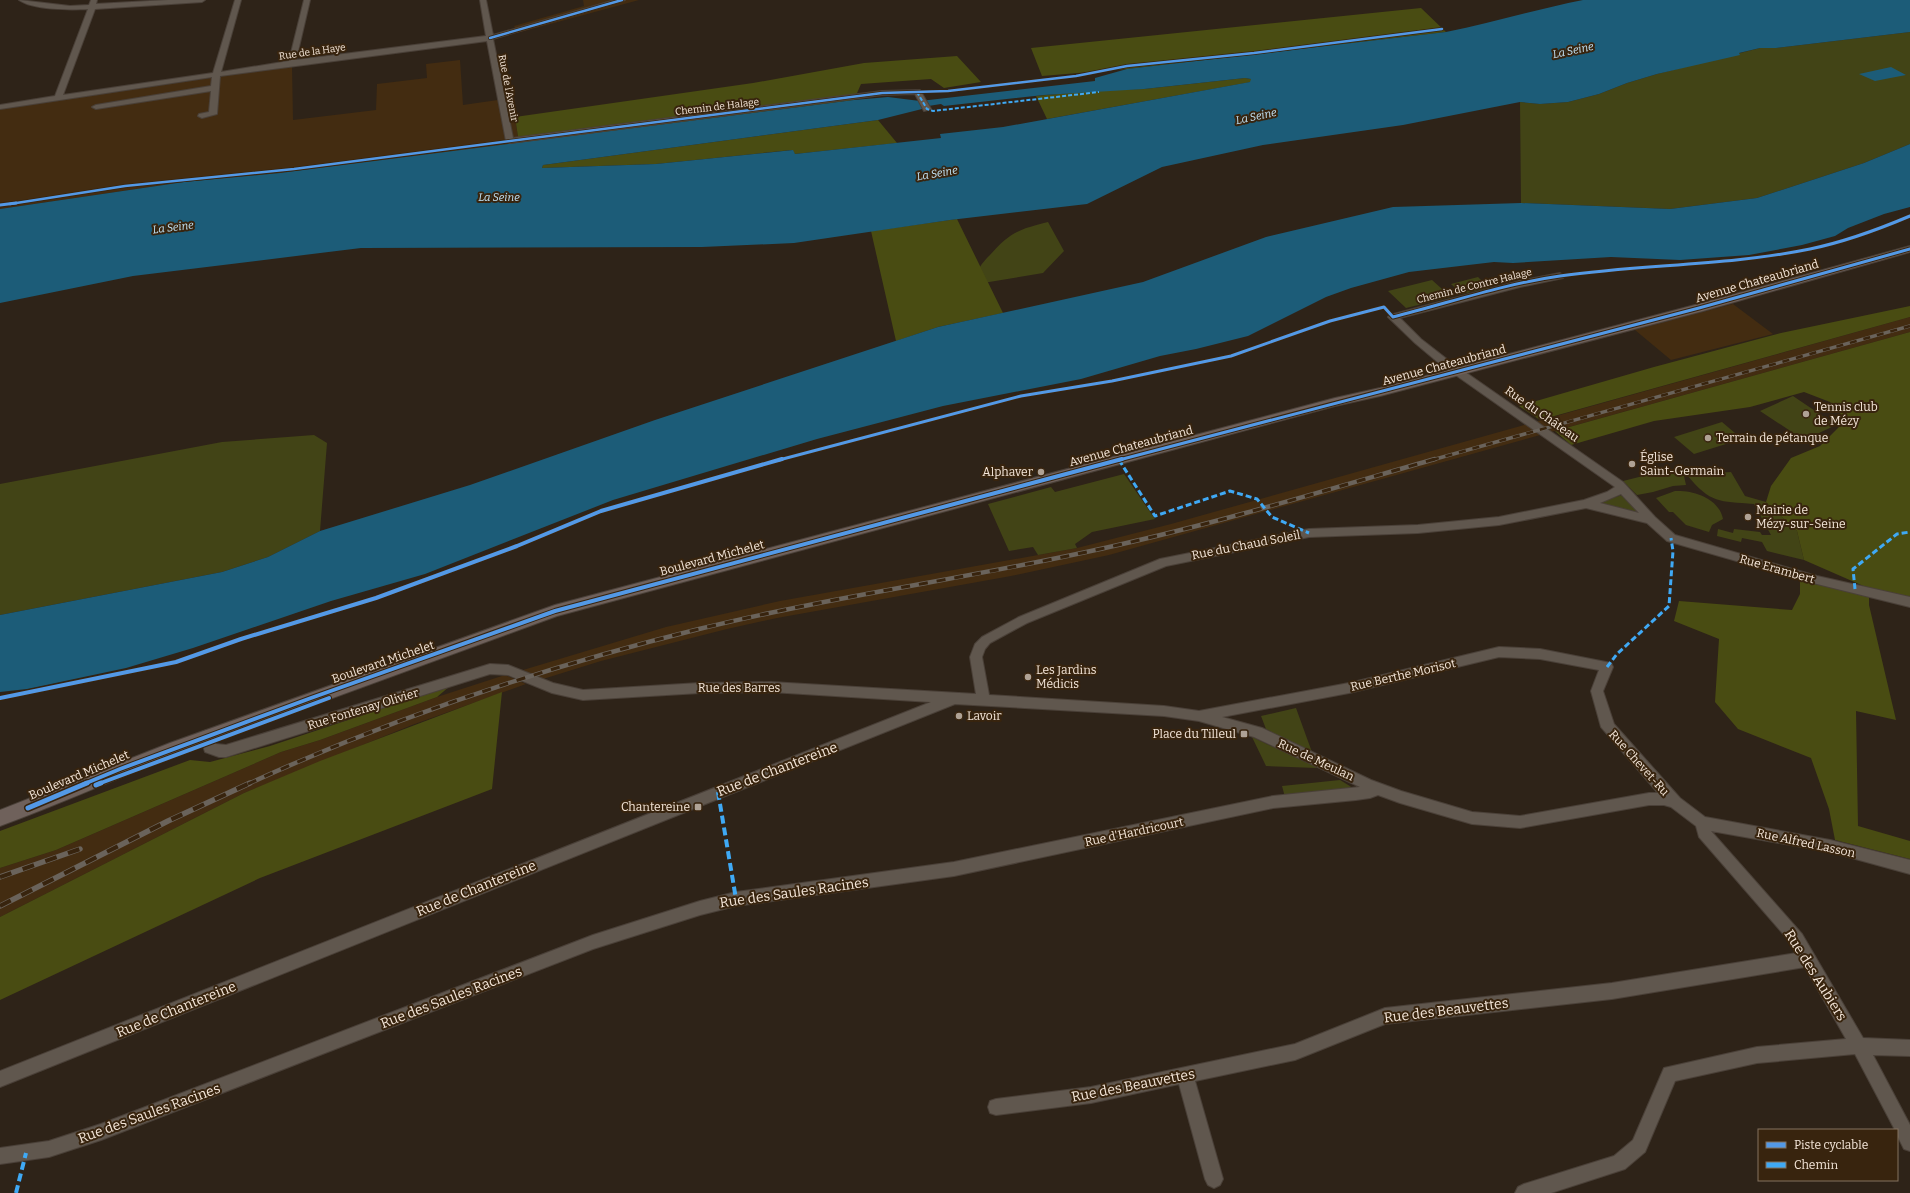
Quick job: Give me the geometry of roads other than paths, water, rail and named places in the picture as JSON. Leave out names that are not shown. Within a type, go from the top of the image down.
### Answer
[{"type":"main road","name":"Avenue Chateaubriand","points":[[983,496],[1336,402],[1380,392],[1454,369],[1910,245]]},
{"type":"main road","name":"Avenue Chateaubriand","points":[[1454,369],[1699,308],[1910,249]]},
{"type":"main road","name":"Boulevard Michelet","points":[[0,818],[134,772],[208,740],[313,704],[449,649],[559,610],[983,496]]},
{"type":"street","points":[[22,0],[59,7],[91,7],[202,0]]},
{"type":"street","points":[[58,99],[94,0]]},
{"type":"street","points":[[202,116],[213,114],[216,75],[238,0]]},
{"type":"street","points":[[292,63],[307,0]]},
{"type":"street","name":"Rue de l'Avenir","points":[[484,0],[500,96],[510,141]]},
{"type":"street","name":"Rue de la Haye","points":[[0,107],[292,63],[490,38],[530,24],[556,20],[622,0]]},
{"type":"street","points":[[549,16],[556,20]]},
{"type":"street","points":[[96,107],[215,88]]},
{"type":"street","points":[[121,103],[123,89]]},
{"type":"street","name":"Chemin de Halage","points":[[510,141],[882,93],[917,92],[927,109]]},
{"type":"street","name":"Chemin de Contre Halage","points":[[1394,317],[1520,284],[1560,276]]},
{"type":"street","name":"Rue du Château","points":[[1394,317],[1418,341],[1454,369],[1620,486],[1651,520]]},
{"type":"street","name":"Rue du Chaud Soleil","points":[[983,700],[976,657],[979,647],[986,640],[1023,620],[1164,562],[1309,533],[1418,529],[1499,522],[1586,504],[1611,495],[1620,486]]},
{"type":"street","points":[[1586,504],[1651,520]]},
{"type":"street","name":"Rue Erambert","points":[[1651,520],[1671,538],[1817,580],[1910,602]]},
{"type":"street","name":"Rue Berthe Morisot","points":[[1199,716],[1349,688],[1499,652],[1518,651],[1555,655],[1607,667]]},
{"type":"street","name":"Rue Chevet-Ru","points":[[1607,667],[1597,691],[1608,727],[1675,802],[1702,823]]},
{"type":"street","name":"Rue Fontenay Olivier","points":[[208,740],[210,748],[219,751],[237,748],[490,669],[499,668],[511,670],[528,678]]},
{"type":"street","name":"Rue des Barres","points":[[528,678],[570,694],[582,695],[740,686],[953,699]]},
{"type":"street","name":"Rue de Meulan","points":[[953,699],[1164,712],[1199,716],[1259,733],[1366,789],[1472,818],[1509,823],[1650,799],[1675,802]]},
{"type":"street","name":"Rue de Chantereine","points":[[0,1079],[953,699]]},
{"type":"street","name":"Rue d'Hardricourt","points":[[912,876],[977,865],[1273,802],[1366,789]]},
{"type":"street","name":"Rue Alfred Lasson","points":[[1702,823],[1830,846],[1910,867]]},
{"type":"street","name":"Rue des Aubiers","points":[[1702,823],[1704,833],[1797,939],[1858,1046],[1910,1143]]},
{"type":"street","name":"Rue des Saules Racines","points":[[0,1156],[49,1149],[101,1132],[593,942],[671,916],[736,899],[912,876]]},
{"type":"street","name":"Rue des Beauvettes","points":[[996,1106],[1091,1095],[1295,1052],[1385,1016],[1612,991],[1808,959]]},
{"type":"street","points":[[1525,1193],[1619,1163],[1638,1146],[1670,1074],[1757,1055],[1858,1046],[1910,1048]]},
{"type":"street","points":[[1186,1075],[1214,1179]]},
{"type":"water","name":"La Seine","points":[[1583,0],[1910,0],[1910,32],[1776,48],[1760,48],[1739,53],[1740,55],[1657,74],[1627,83],[1599,94],[1568,102],[1540,104],[1520,102],[1403,125],[1263,145],[1162,167],[1087,204],[950,220],[794,243],[702,247],[361,248],[133,276],[0,303],[0,209],[184,182],[280,173],[854,100],[888,97],[920,101],[1095,81],[1095,78],[1127,69],[1446,32]],"holes":[[[1245,78],[1251,79],[1250,82],[1003,127],[940,134],[941,138],[795,154],[793,150],[656,164],[542,168],[543,165],[878,120],[922,109],[922,107],[941,104],[944,106],[1044,95],[1144,89]]]},
{"type":"water","points":[[1891,67],[1906,75],[1875,81],[1859,74]]},
{"type":"water","points":[[1910,144],[1910,207],[1884,214],[1848,228],[1835,236],[1802,245],[1749,255],[1680,260],[1611,257],[1513,263],[1494,262],[1409,272],[1351,288],[1326,297],[1248,336],[1160,356],[1081,379],[943,406],[817,439],[613,500],[425,574],[331,601],[193,648],[126,668],[27,689],[0,692],[0,615],[222,572],[268,557],[320,531],[470,485],[655,420],[938,327],[1143,282],[1266,237],[1393,207],[1521,203],[1670,209],[1757,198],[1864,163]]},
{"type":"railway","points":[[1432,460],[1910,326]]},
{"type":"railway","points":[[248,784],[302,760],[413,716],[527,677],[641,644],[751,617],[1013,567],[1158,536],[1435,459]]},
{"type":"railway","points":[[0,906],[168,821],[250,783]]},
{"type":"railway","points":[[0,877],[80,849]]},
{"type":"place","name":"Tennis club de Mézy","points":[[1806,414]]},
{"type":"place","name":"Terrain de pétanque","points":[[1708,438]]},
{"type":"place","name":"Église Saint-Germain","points":[[1632,464]]},
{"type":"place","name":"Alphaver","points":[[1041,472]]},
{"type":"place","name":"Mairie de Mézy-sur-Seine","points":[[1748,517]]},
{"type":"place","name":"Les Jardins Médicis","points":[[1028,677]]},
{"type":"place","name":"Lavoir","points":[[959,716]]},
{"type":"place","name":"Place du Tilleul","points":[[1244,734]]},
{"type":"place","name":"Chantereine","points":[[698,807]]}]
